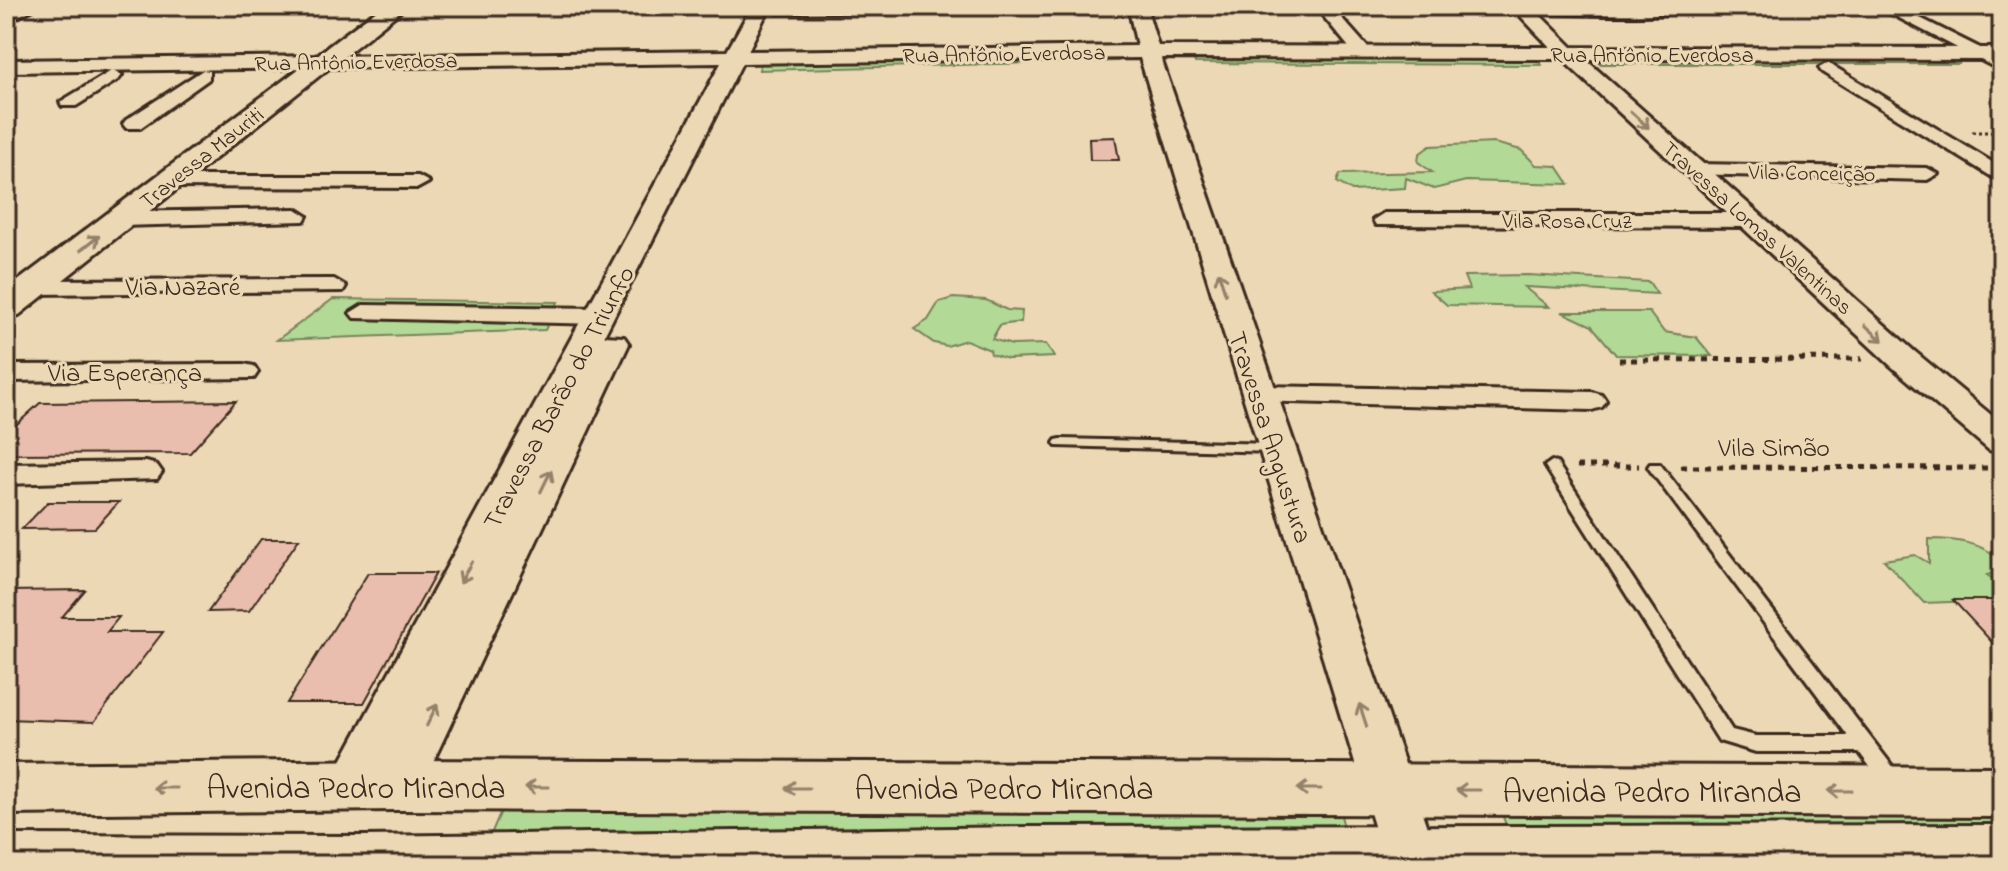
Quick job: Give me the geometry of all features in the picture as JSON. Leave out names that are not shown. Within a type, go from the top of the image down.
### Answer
[{"type":"main road","name":"Travessa Mauriti","points":[[6,307],[395,6]]},
{"type":"main road","name":"Avenida Pedro Miranda","points":[[6,789],[375,786],[2002,792]]},
{"type":"main road","points":[[6,863],[364,864],[1032,854],[1412,860],[2002,852]]},
{"type":"street","points":[[6,18],[31,6]]},
{"type":"street","name":"Travessa Angustura","points":[[1137,6],[1151,60],[1275,448],[1412,860]]},
{"type":"street","points":[[1323,6],[1364,54]]},
{"type":"street","points":[[1520,6],[1649,10],[1686,6]]},
{"type":"street","name":"Travessa Lomas Valentinas","points":[[1520,6],[1574,61],[1750,220],[1999,455]]},
{"type":"street","points":[[1884,6],[2002,67]]},
{"type":"street","points":[[772,7],[863,7]]},
{"type":"street","name":"Travessa Barão do Triunfo","points":[[375,786],[617,300],[772,7]]},
{"type":"street","name":"Rua Antônio Everdosa","points":[[1151,60],[1364,54],[1828,68],[2002,67]]},
{"type":"street","name":"Rua Antônio Everdosa","points":[[6,66],[257,69],[1151,60],[1574,61],[2002,54]]},
{"type":"street","points":[[1828,68],[2002,177]]},
{"type":"street","name":"Rua Antônio Everdosa","points":[[6,76],[203,75],[257,69]]},
{"type":"street","points":[[69,102],[113,75]]},
{"type":"street","points":[[133,124],[203,75]]},
{"type":"street","name":"Vila Conceição","points":[[1696,170],[1927,174]]},
{"type":"street","points":[[168,182],[418,182]]},
{"type":"street","points":[[120,219],[296,216]]},
{"type":"street","name":"Vila Rosa Cruz","points":[[1384,220],[1750,220]]},
{"type":"street","name":"Via Nazaré","points":[[33,287],[334,286]]},
{"type":"street","points":[[363,313],[617,300]]},
{"type":"street","name":"Via Esperança","points":[[6,373],[244,372]]},
{"type":"street","points":[[1258,395],[1592,401]]},
{"type":"street","points":[[6,474],[146,472]]},
{"type":"lane","points":[[395,6],[546,6]]},
{"type":"lane","points":[[1061,443],[1275,448]]},
{"type":"lane","points":[[1552,466],[1726,736],[1756,744],[1865,744]]},
{"type":"lane","points":[[1655,467],[1901,792]]},
{"type":"path","points":[[1619,360],[1868,359]]},
{"type":"path","name":"Vila Simão","points":[[1552,466],[1655,467],[1999,455]]},
{"type":"green space","points":[[762,55],[1120,57],[1118,61],[759,70]]},
{"type":"green space","points":[[1193,56],[1534,56],[1541,65],[1195,63]]},
{"type":"green space","points":[[1591,56],[1941,57],[1960,64],[1601,64]]},
{"type":"green space","points":[[1494,143],[1521,150],[1536,165],[1557,166],[1569,184],[1466,181],[1434,189],[1406,178],[1405,188],[1352,191],[1337,182],[1340,174],[1432,172],[1418,162],[1419,154],[1430,146]]},
{"type":"green space","points":[[1528,275],[1649,282],[1657,294],[1524,287],[1549,307],[1447,305],[1431,291],[1469,289],[1464,276]]},
{"type":"green space","points":[[953,298],[986,300],[1007,310],[1022,311],[1021,322],[1000,325],[992,339],[1012,345],[1046,344],[1054,357],[1008,359],[991,354],[990,350],[966,340],[947,346],[934,343],[914,329],[928,320],[939,302]]},
{"type":"green space","points":[[333,299],[558,302],[545,330],[277,340]]},
{"type":"green space","points":[[1562,312],[1649,312],[1664,332],[1696,337],[1712,356],[1616,355],[1592,326]]},
{"type":"green space","points":[[1929,539],[1968,543],[2002,561],[2002,571],[1987,575],[2002,586],[2002,600],[1924,603],[1884,560],[1915,555],[1929,563]]},
{"type":"green space","points":[[507,797],[1337,799],[1348,844],[485,848]]},
{"type":"green space","points":[[2002,804],[2002,840],[1511,840],[1499,805]]},
{"type":"building","points":[[1115,137],[1119,160],[1090,160],[1089,138]]},
{"type":"building","points":[[236,401],[190,453],[6,454],[6,434],[40,403]]},
{"type":"building","points":[[48,502],[119,502],[95,528],[22,529]]},
{"type":"building","points":[[261,539],[299,539],[249,611],[208,612]]},
{"type":"building","points":[[368,573],[436,573],[364,703],[287,703]]},
{"type":"building","points":[[85,590],[62,617],[119,617],[107,632],[163,632],[94,722],[6,719],[6,591]]},
{"type":"building","points":[[1953,600],[2002,600],[2002,653]]}]
